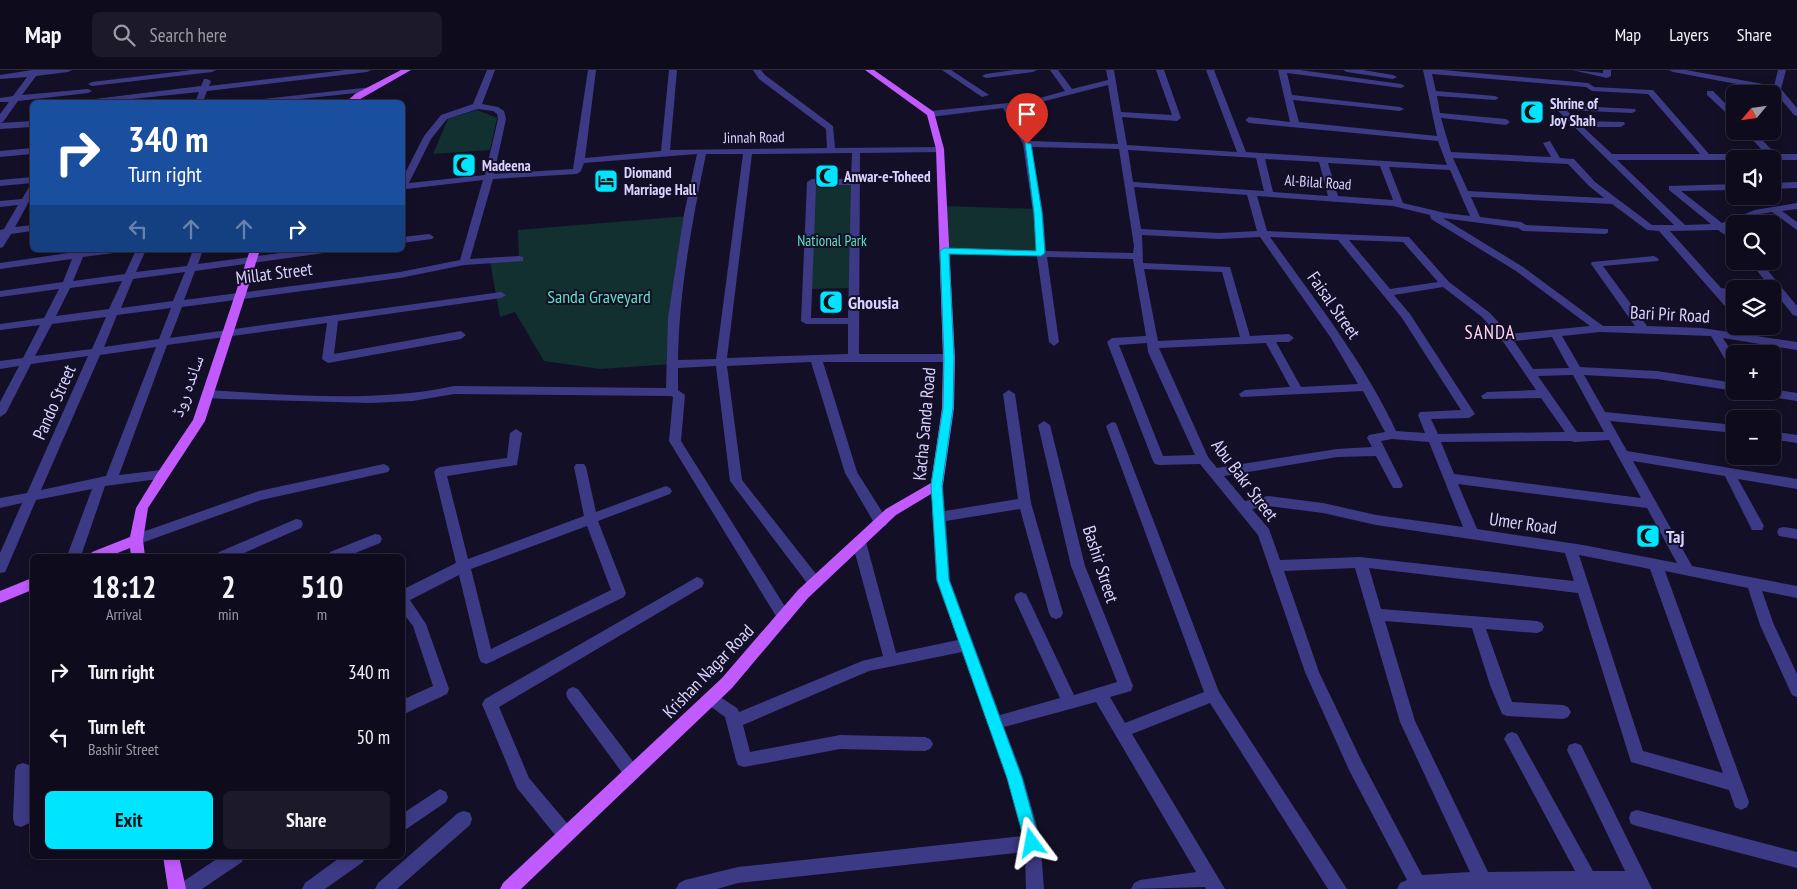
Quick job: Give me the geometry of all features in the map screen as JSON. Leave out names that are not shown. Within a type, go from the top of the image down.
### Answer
[{"type":"main road","points":[[351,100],[367,78],[407,70]]},
{"type":"main road","points":[[869,70],[931,114]]},
{"type":"main road","name":"Kacha Sanda Road","points":[[931,114],[940,149],[949,358],[948,408],[937,485]]},
{"type":"main road","name":"ساندہ روڈ","points":[[138,554],[136,540],[142,508],[162,474],[200,421],[226,334],[253,254]]},
{"type":"main road","name":"Krishan Nagar Road","points":[[509,889],[727,683],[816,582],[891,512],[937,485]]},
{"type":"main road","points":[[102,554],[136,540]]},
{"type":"main road","points":[[0,597],[30,585]]},
{"type":"main road","points":[[172,859],[177,889]]},
{"type":"street","points":[[0,77],[68,70]]},
{"type":"street","points":[[0,100],[161,73],[211,70],[200,100]]},
{"type":"street","points":[[255,94],[263,70]]},
{"type":"street","points":[[477,106],[491,70]]},
{"type":"street","points":[[405,188],[489,177],[577,171],[592,70]]},
{"type":"street","points":[[665,154],[672,70]]},
{"type":"street","points":[[757,70],[762,77],[830,128],[831,150]]},
{"type":"street","points":[[946,70],[985,95]]},
{"type":"street","points":[[985,109],[986,73],[1033,70]]},
{"type":"street","points":[[1054,70],[1070,92]]},
{"type":"street","points":[[1118,114],[1177,118],[1160,70]]},
{"type":"street","points":[[1210,70],[1243,154]]},
{"type":"street","points":[[1295,123],[1282,70],[1401,86]]},
{"type":"street","points":[[1347,70],[1392,76]]},
{"type":"street","points":[[1476,219],[1442,139],[1430,92],[1427,70],[1588,85],[1592,89],[1650,92],[1706,156]]},
{"type":"street","points":[[1576,70],[1607,76],[1607,70]]},
{"type":"street","points":[[1673,70],[1755,85]]},
{"type":"street","points":[[1778,85],[1782,70]]},
{"type":"street","points":[[0,120],[35,72]]},
{"type":"street","points":[[149,98],[161,73]]},
{"type":"street","points":[[931,114],[1029,104],[1070,92],[1111,76]]},
{"type":"street","name":"Abu Bakr Street","points":[[1111,76],[1137,232],[1139,246],[1138,261],[1152,342],[1158,361],[1203,459],[1264,533],[1312,672],[1412,887],[1483,881],[1557,884],[1590,880],[1640,884]]},
{"type":"street","points":[[255,94],[367,78]]},
{"type":"street","points":[[118,100],[149,98],[204,89],[255,94],[367,78]]},
{"type":"street","points":[[83,100],[92,84]]},
{"type":"street","points":[[1430,92],[1494,98]]},
{"type":"street","points":[[1710,93],[1726,109]]},
{"type":"street","points":[[1781,94],[1797,113]]},
{"type":"street","points":[[1289,97],[1400,109]]},
{"type":"street","points":[[405,184],[427,138],[444,117],[477,106],[495,109],[501,113],[502,120],[489,177],[464,262]]},
{"type":"street","points":[[1006,106],[1027,144],[1038,213],[1041,253],[1054,342]]},
{"type":"street","points":[[1632,111],[1558,107],[1683,228]]},
{"type":"street","points":[[1436,115],[1506,122]]},
{"type":"street","points":[[1249,120],[1295,123],[1442,139]]},
{"type":"street","points":[[0,126],[30,124]]},
{"type":"street","points":[[1576,124],[1621,124]]},
{"type":"street","points":[[1757,140],[1767,150]]},
{"type":"street","points":[[1547,143],[1557,161]]},
{"type":"street","points":[[1027,144],[1123,147],[1453,168]]},
{"type":"street","name":"Jinnah Road","points":[[580,161],[702,152],[940,149]]},
{"type":"street","points":[[853,358],[856,150]]},
{"type":"street","points":[[0,154],[30,151]]},
{"type":"street","points":[[748,151],[722,362],[736,481],[816,582]]},
{"type":"street","points":[[672,392],[673,318],[689,214],[702,152]]},
{"type":"street","points":[[1448,155],[1571,161],[1592,184],[1650,228],[1721,227],[1758,212],[1797,206]]},
{"type":"street","points":[[1260,156],[1270,194]]},
{"type":"street","points":[[1610,157],[1726,156]]},
{"type":"street","points":[[1781,157],[1797,157]]},
{"type":"street","points":[[1323,160],[1334,199]]},
{"type":"street","points":[[1384,164],[1399,205]]},
{"type":"street","points":[[0,183],[30,180]]},
{"type":"street","points":[[853,322],[806,321],[812,182],[855,182]]},
{"type":"street","name":"Al-Bilal Road","points":[[1129,184],[1399,205],[1445,216],[1521,224],[1523,228],[1605,231]]},
{"type":"street","points":[[1781,186],[1797,185]]},
{"type":"street","points":[[1726,187],[1672,188],[1726,231]]},
{"type":"street","name":"Faisal Street","points":[[1251,192],[1264,234],[1312,302],[1367,387],[1381,411],[1392,436]]},
{"type":"street","points":[[0,245],[4,232],[30,194]]},
{"type":"street","points":[[1465,194],[1615,202]]},
{"type":"street","points":[[0,204],[25,201]]},
{"type":"street","points":[[1774,209],[1797,227]]},
{"type":"street","points":[[1423,210],[1530,276],[1600,328]]},
{"type":"street","points":[[4,232],[30,228]]},
{"type":"street","points":[[1663,229],[1726,300]]},
{"type":"street","points":[[1137,232],[1220,236],[1264,234],[1406,239],[1445,284],[1486,315],[1506,338],[1576,438]]},
{"type":"street","points":[[405,240],[430,237]]},
{"type":"street","points":[[1342,238],[1406,316],[1469,414],[1424,415],[1472,534]]},
{"type":"street","points":[[944,251],[1041,253],[1226,269],[1246,340]]},
{"type":"street","points":[[0,266],[80,252]]},
{"type":"street","points":[[0,413],[67,284],[80,252]]},
{"type":"street","name":"Pando Street","points":[[0,568],[139,252]]},
{"type":"street","points":[[75,554],[179,304],[197,252]]},
{"type":"street","points":[[0,294],[192,268],[253,254],[288,252]]},
{"type":"street","points":[[1643,329],[1596,264],[1654,258]]},
{"type":"street","name":"Millat Street","points":[[0,327],[400,275],[464,262],[519,259]]},
{"type":"street","points":[[1387,293],[1445,284]]},
{"type":"street","points":[[1718,291],[1726,292]]},
{"type":"street","points":[[0,365],[501,295]]},
{"type":"street","points":[[1781,299],[1797,313]]},
{"type":"street","points":[[333,318],[328,359],[461,335]]},
{"type":"street","name":"Bari Pir Road","points":[[1506,338],[1600,328],[1643,329],[1715,333],[1797,346]]},
{"type":"street","points":[[1555,333],[1687,569]]},
{"type":"street","points":[[1715,333],[1726,351]]},
{"type":"street","points":[[1203,459],[1159,461],[1112,342],[1289,338]]},
{"type":"street","points":[[1269,339],[1298,391]]},
{"type":"street","points":[[673,364],[853,358],[949,358]]},
{"type":"street","points":[[816,359],[851,473],[881,522]]},
{"type":"street","points":[[1530,373],[1577,371],[1657,375],[1726,386]]},
{"type":"street","points":[[1245,394],[1367,387]]},
{"type":"street","points":[[208,394],[290,399],[388,400],[432,396],[454,390],[672,392],[678,395],[675,441],[784,617]]},
{"type":"street","points":[[1009,394],[1025,503],[1056,613]]},
{"type":"street","points":[[1487,396],[1545,394]]},
{"type":"street","points":[[1781,394],[1797,397]]},
{"type":"street","points":[[1602,416],[1726,428]]},
{"type":"street","name":"Bashir Street","points":[[1044,425],[1078,566],[1126,686],[1100,694]]},
{"type":"street","points":[[1112,426],[1213,695],[1338,889]]},
{"type":"street","points":[[516,433],[513,462],[440,472],[486,658],[619,593],[591,519],[580,467]]},
{"type":"street","points":[[1396,485],[1373,438],[1392,436],[1433,438],[1576,438],[1613,436]]},
{"type":"street","points":[[1781,436],[1797,439]]},
{"type":"street","points":[[1214,473],[1337,453],[1379,450]]},
{"type":"street","points":[[1624,455],[1797,484]]},
{"type":"street","points":[[136,540],[259,496],[384,469]]},
{"type":"street","points":[[1729,473],[1757,526]]},
{"type":"street","points":[[0,503],[106,482],[162,474]]},
{"type":"street","points":[[1449,478],[1651,504]]},
{"type":"street","name":"Kacha Sanda Road","points":[[937,485],[943,580],[1015,778],[1032,843],[1035,889]]},
{"type":"street","points":[[405,596],[463,566],[666,491]]},
{"type":"street","name":"Umer Road","points":[[1242,506],[1268,501],[1323,508],[1376,520],[1570,548],[1655,563],[1797,592]]},
{"type":"street","points":[[939,517],[1025,503]]},
{"type":"street","points":[[228,554],[296,524]]},
{"type":"street","points":[[1784,532],[1797,534]]},
{"type":"street","points":[[339,554],[375,539]]},
{"type":"street","points":[[859,542],[891,660]]},
{"type":"street","points":[[1570,548],[1637,757],[1734,784]]},
{"type":"street","points":[[1276,566],[1360,562],[1583,588]]},
{"type":"street","points":[[1360,562],[1408,722],[1483,881]]},
{"type":"street","points":[[1655,563],[1741,802]]},
{"type":"street","points":[[566,835],[523,783],[490,704],[697,583]]},
{"type":"street","points":[[1752,583],[1767,625],[1797,690]]},
{"type":"street","points":[[1021,598],[1070,703]]},
{"type":"street","points":[[405,602],[420,624],[442,689],[405,707]]},
{"type":"street","points":[[1375,614],[1537,627]]},
{"type":"street","points":[[1477,622],[1497,685],[1507,709],[1562,712]]},
{"type":"street","points":[[734,721],[867,665],[966,645]]},
{"type":"street","points":[[574,694],[632,773]]},
{"type":"street","points":[[995,723],[1100,694],[1213,884],[1140,889]]},
{"type":"street","points":[[1122,731],[1213,695]]},
{"type":"street","points":[[711,698],[732,713],[744,760],[840,742],[925,744]]},
{"type":"street","points":[[1512,739],[1590,880]]},
{"type":"street","points":[[1575,750],[1640,884]]},
{"type":"street","points":[[22,770],[21,819],[30,815]]},
{"type":"street","points":[[405,822],[440,797]]},
{"type":"street","points":[[1637,818],[1797,860]]},
{"type":"street","points":[[384,889],[464,819]]},
{"type":"street","points":[[685,889],[738,875],[1032,843]]},
{"type":"street","points":[[187,889],[232,859]]},
{"type":"street","points":[[311,889],[353,859]]},
{"type":"green space","points":[[477,110],[497,118],[490,150],[433,154],[448,119]]},
{"type":"green space","name":"National Park","points":[[812,182],[855,182],[853,288],[807,289]]},
{"type":"green space","points":[[943,206],[1037,209],[1041,253],[945,251]]},
{"type":"green space","name":"Sanda Graveyard","points":[[688,216],[673,364],[600,369],[544,361],[515,312],[500,317],[490,261],[519,259],[518,230]]},
{"type":"place","name":"Shrine of Joy Shah","points":[[1532,112]]},
{"type":"place","name":"Madeena","points":[[464,165]]},
{"type":"place","name":"Anwar-e-Toheed","points":[[827,176]]},
{"type":"place","name":"Diomand Marriage Hall","points":[[606,181]]},
{"type":"place","name":"Ghousia","points":[[831,302]]},
{"type":"place","name":"Taj","points":[[1648,536]]},
{"type":"district","name":"SANDA","points":[[1490,332]]},
{"type":"route","points":[[1027,144],[1038,213],[1041,253],[944,251],[949,358],[948,408],[937,485],[943,580],[1015,778],[1032,837],[1032,843]]}]
